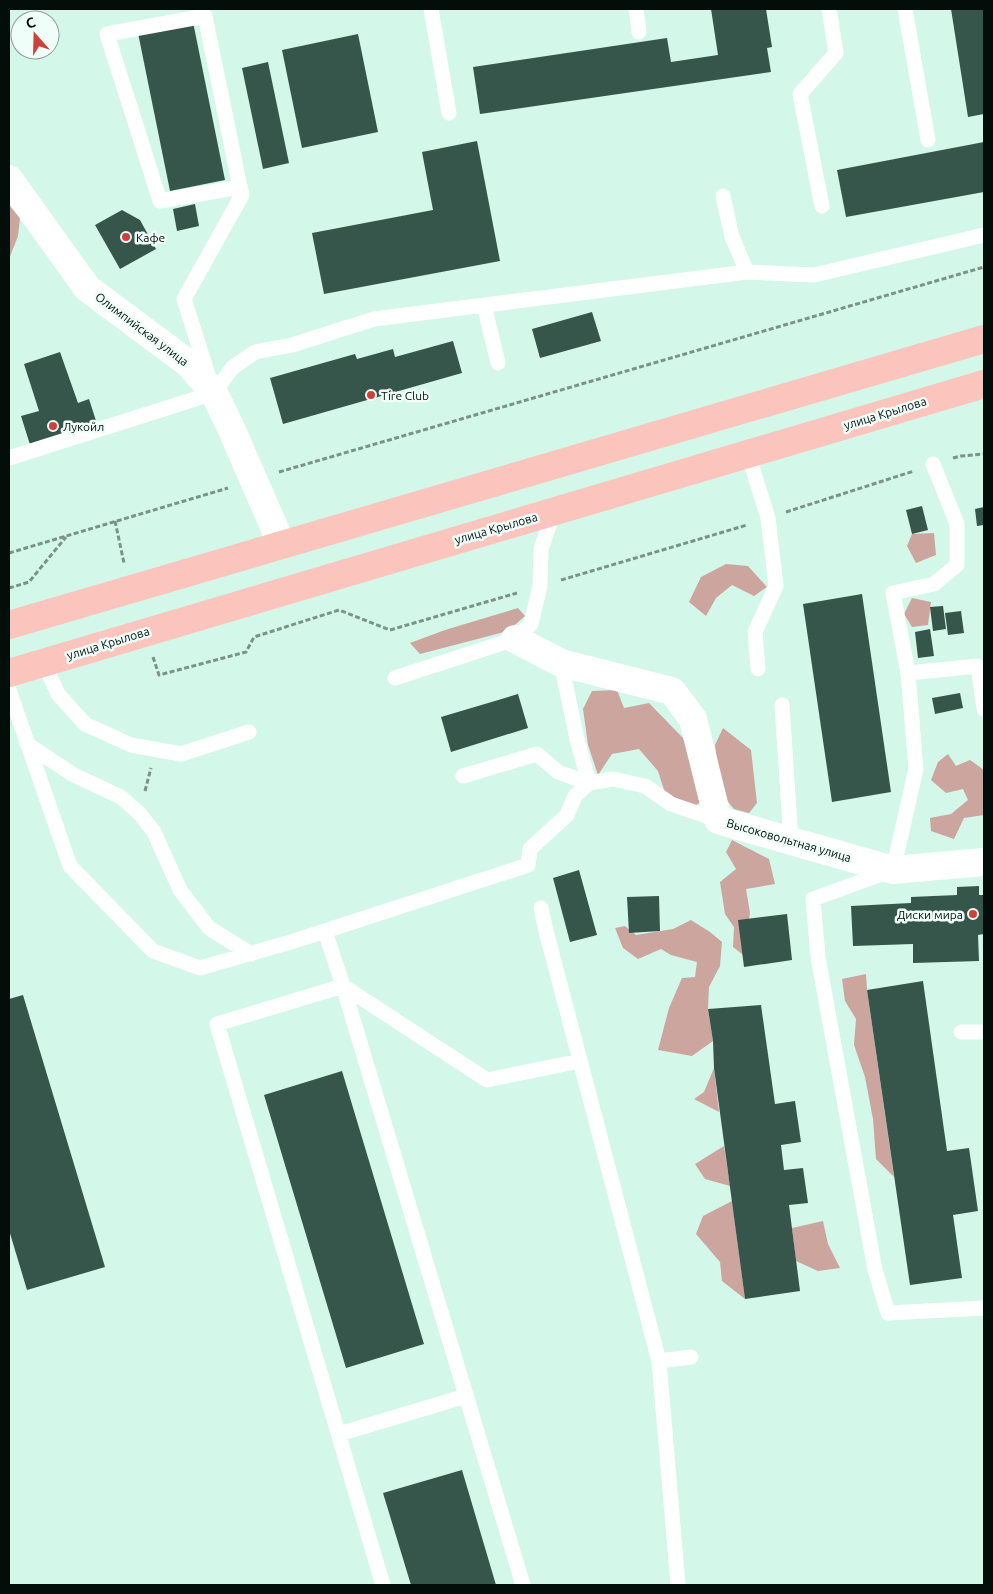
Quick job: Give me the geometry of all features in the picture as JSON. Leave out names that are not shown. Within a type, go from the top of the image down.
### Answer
[{"type":"main road","points":[[9,625],[984,339]]},
{"type":"main road","name":"улица Крылова","points":[[9,673],[162,626],[984,384]]},
{"type":"street","name":"Олимпийская улица","points":[[9,182],[87,288],[189,364],[214,393],[282,545]]},
{"type":"street","name":"Высоковольтная улица","points":[[515,639],[561,663],[672,691],[693,719],[718,820],[892,870],[984,862]]},
{"type":"lane","points":[[431,9],[449,113]]},
{"type":"lane","points":[[636,9],[639,32]]},
{"type":"lane","points":[[822,206],[800,94],[836,53],[828,9]]},
{"type":"lane","points":[[906,9],[928,140]]},
{"type":"lane","points":[[214,393],[184,299],[242,195],[205,16],[107,34],[160,200],[240,187]]},
{"type":"lane","points":[[723,196],[732,237],[747,272]]},
{"type":"lane","points":[[9,458],[214,393],[232,368],[255,352],[292,345],[374,319],[747,272],[814,275],[984,235]]},
{"type":"lane","points":[[484,305],[498,362]]},
{"type":"lane","points":[[748,454],[768,518],[776,586],[755,632],[758,669]]},
{"type":"lane","points":[[933,464],[956,524],[957,565],[934,584],[893,593],[908,673],[916,769],[892,870],[813,899],[818,957],[875,1270],[888,1313],[984,1308]]},
{"type":"lane","points":[[395,678],[515,639],[531,624],[540,586],[541,549],[554,511]]},
{"type":"lane","points":[[44,663],[58,694],[85,724],[131,745],[180,754],[249,732]]},
{"type":"lane","points":[[561,663],[576,739],[589,783]]},
{"type":"lane","points":[[908,673],[978,666],[984,709]]},
{"type":"lane","points":[[9,690],[70,866],[153,951],[200,968],[252,954],[528,865],[530,849],[567,815],[576,796],[589,783]]},
{"type":"lane","points":[[782,705],[790,841]]},
{"type":"lane","points":[[27,744],[72,774],[121,797],[140,814],[154,832],[180,890],[209,928],[252,954]]},
{"type":"lane","points":[[463,776],[537,754],[558,772],[589,783],[613,779],[645,786],[670,804],[718,820]]},
{"type":"lane","points":[[541,908],[659,1361],[678,1585]]},
{"type":"lane","points":[[325,931],[523,1585]]},
{"type":"lane","points":[[343,986],[487,1080],[580,1060]]},
{"type":"lane","points":[[343,986],[218,1024],[383,1585]]},
{"type":"lane","points":[[961,1032],[984,1032]]},
{"type":"lane","points":[[659,1361],[691,1357]]},
{"type":"lane","points":[[338,1434],[466,1396]]},
{"type":"path","points":[[9,553],[984,267]]},
{"type":"path","points":[[159,675],[246,652],[254,637],[339,610],[390,630],[768,518],[933,464],[961,456],[984,454]]},
{"type":"path","points":[[9,588],[29,582],[67,536]]},
{"type":"path","points":[[140,814],[156,749]]},
{"type":"shaded area","points":[[9,205],[20,218],[18,236],[9,259]]},
{"type":"shaded area","points":[[934,533],[936,555],[916,563],[907,546],[912,534]]},
{"type":"shaded area","points":[[726,564],[748,566],[767,587],[754,596],[732,585],[716,598],[706,616],[689,602],[701,577]]},
{"type":"shaded area","points":[[912,598],[931,602],[928,625],[912,627],[904,614]]},
{"type":"shaded area","points":[[518,608],[525,616],[508,631],[420,654],[410,643],[445,630]]},
{"type":"shaded area","points":[[617,690],[624,708],[649,703],[683,738],[703,801],[689,809],[666,796],[658,771],[639,749],[612,754],[598,775],[588,745],[583,709],[592,691]]},
{"type":"shaded area","points":[[723,728],[751,750],[757,803],[749,813],[734,809],[721,793],[715,745]]},
{"type":"shaded area","points":[[948,754],[956,766],[970,760],[984,770],[984,815],[964,818],[954,839],[931,831],[930,818],[951,814],[968,800],[963,789],[946,793],[931,780],[938,762]]},
{"type":"shaded area","points":[[732,840],[769,859],[775,884],[746,889],[750,913],[747,958],[733,947],[734,927],[725,914],[720,882],[736,869],[726,852]]},
{"type":"shaded area","points":[[691,920],[722,942],[720,966],[709,987],[708,1009],[713,1041],[692,1056],[658,1050],[669,1008],[682,978],[695,977],[697,962],[671,955],[661,949],[638,959],[623,948],[615,928],[625,926],[636,935],[673,929]]},
{"type":"shaded area","points":[[866,974],[894,1177],[876,1159],[873,1119],[865,1077],[854,1045],[856,1019],[845,1001],[842,979]]},
{"type":"shaded area","points":[[714,1068],[719,1112],[694,1099],[704,1092]]},
{"type":"shaded area","points":[[724,1146],[730,1186],[705,1179],[695,1164]]},
{"type":"shaded area","points":[[732,1201],[745,1299],[722,1281],[720,1262],[696,1234],[703,1216]]},
{"type":"shaded area","points":[[823,1221],[828,1244],[840,1268],[818,1271],[796,1261],[792,1228]]},
{"type":"building","points":[[711,9],[766,9],[772,47],[767,48],[771,72],[480,114],[473,67],[667,38],[671,62],[718,55]]},
{"type":"building","points":[[951,9],[984,9],[984,114],[968,117]]},
{"type":"building","points":[[193,22],[225,180],[170,191],[138,33]]},
{"type":"building","points":[[358,34],[378,132],[302,148],[282,50]]},
{"type":"building","points":[[268,62],[289,163],[263,169],[242,68]]},
{"type":"building","points":[[477,141],[500,261],[324,294],[312,233],[433,210],[422,152]]},
{"type":"building","points":[[984,142],[984,192],[846,217],[837,170]]},
{"type":"building","points":[[195,204],[199,226],[177,231],[173,209]]},
{"type":"building","name":"Кафе","points":[[122,210],[140,220],[156,249],[120,269],[95,225]]},
{"type":"building","points":[[592,312],[601,341],[540,358],[532,329]]},
{"type":"building","points":[[453,341],[462,373],[283,424],[270,378],[355,354],[357,359],[393,349],[395,357]]},
{"type":"building","points":[[60,352],[78,403],[89,399],[99,430],[32,451],[21,416],[39,411],[24,364]]},
{"type":"building","points":[[922,506],[928,530],[912,534],[906,510]]},
{"type":"building","points":[[984,507],[984,525],[977,526],[975,509]]},
{"type":"building","points":[[862,594],[891,792],[832,802],[803,604]]},
{"type":"building","points":[[943,606],[946,629],[933,631],[930,607]]},
{"type":"building","points":[[961,611],[964,633],[948,635],[945,613]]},
{"type":"building","points":[[930,629],[934,656],[918,658],[915,632]]},
{"type":"building","points":[[960,693],[963,708],[935,714],[932,698]]},
{"type":"building","points":[[518,694],[528,728],[451,752],[441,717]]},
{"type":"building","points":[[579,870],[597,935],[570,942],[553,878]]},
{"type":"building","points":[[979,886],[979,895],[984,895],[984,934],[978,935],[979,961],[913,963],[913,944],[853,946],[851,906],[911,903],[911,897],[957,895],[957,887]]},
{"type":"building","points":[[659,896],[660,931],[629,933],[627,897]]},
{"type":"building","points":[[787,914],[792,960],[744,967],[738,920]]},
{"type":"building","points":[[923,981],[947,1151],[969,1148],[978,1211],[953,1215],[962,1278],[910,1285],[867,990]]},
{"type":"building","points":[[23,995],[105,1267],[27,1290],[9,1230],[9,999]]},
{"type":"building","points":[[761,1005],[775,1104],[795,1101],[801,1142],[781,1145],[784,1170],[803,1168],[808,1203],[789,1205],[800,1291],[745,1299],[714,1068],[713,1041],[708,1009]]},
{"type":"building","points":[[342,1071],[424,1344],[346,1368],[264,1095]]},
{"type":"building","points":[[462,1470],[496,1585],[411,1585],[383,1493]]},
{"type":"place","name":"Кафе","points":[[126,237]]},
{"type":"place","name":"Tire Club","points":[[371,395]]},
{"type":"place","name":"Лукойл","points":[[53,426]]},
{"type":"place","name":"Диски мира","points":[[973,914]]}]
